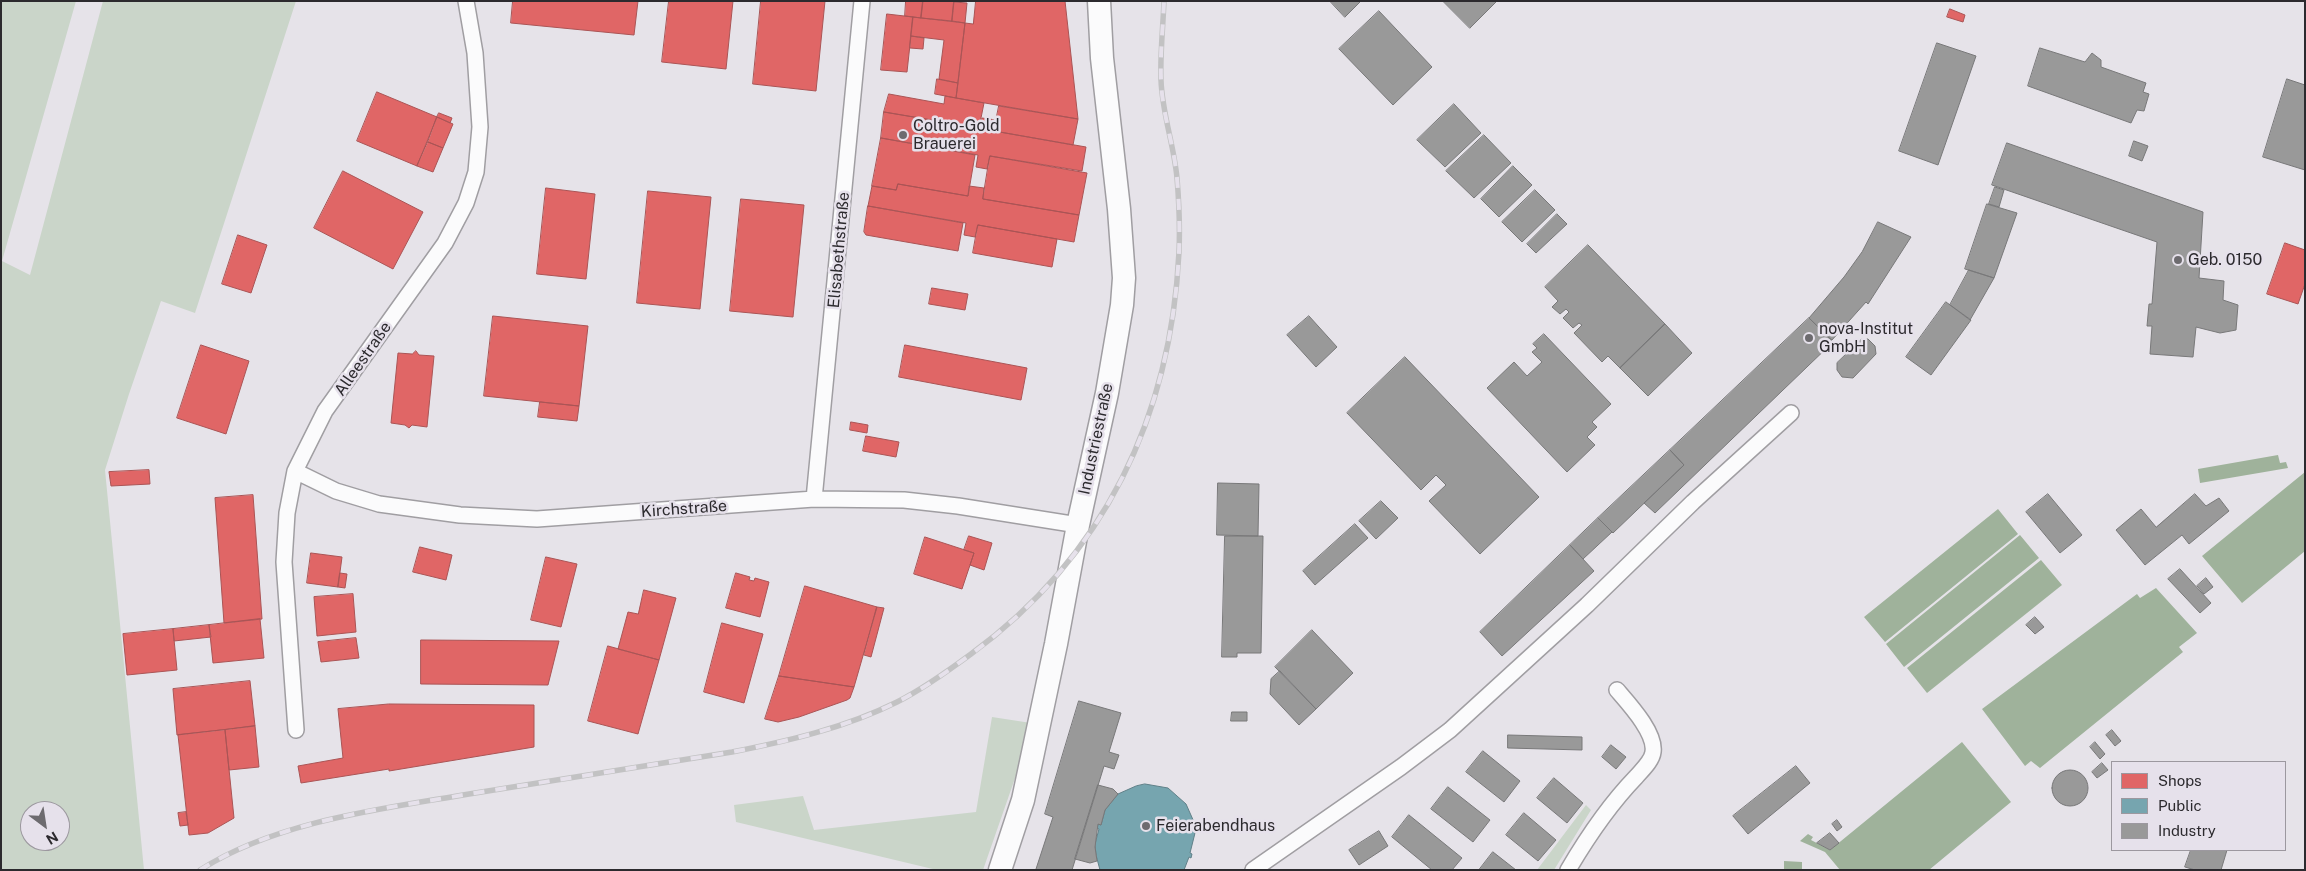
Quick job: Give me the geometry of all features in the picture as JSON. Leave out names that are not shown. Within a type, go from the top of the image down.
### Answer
[{"type":"main road","name":"Industriestraße","points":[[1000,870],[1023,800],[1056,644],[1078,524],[1107,393],[1122,305],[1124,278],[1099,1]]},
{"type":"street","name":"Alleestraße","points":[[296,730],[284,562],[287,513],[296,471],[325,411],[444,243],[466,203],[476,172],[480,127],[475,53],[466,1]]},
{"type":"street","name":"Elisabethstraße","points":[[814,499],[862,1]]},
{"type":"street","points":[[1253,870],[1402,767],[1450,730],[1587,605],[1693,502],[1791,413]]},
{"type":"street","name":"Kirchstraße","points":[[296,471],[336,491],[379,504],[460,514],[537,519],[814,499],[904,500],[1078,524]]},
{"type":"street","points":[[1568,870],[1598,821],[1617,796],[1648,763],[1653,752],[1652,739],[1617,690]]},
{"type":"shaded area","points":[[1,1],[76,1],[2,261],[30,275],[103,1],[296,1],[195,313],[161,301],[105,470],[144,870],[1,870]]},
{"type":"shaded area","points":[[2278,455],[2280,463],[2286,462],[2288,468],[2200,483],[2198,469]]},
{"type":"shaded area","points":[[2305,472],[2305,551],[2242,603],[2202,556]]},
{"type":"shaded area","points":[[1998,509],[2018,534],[1885,642],[1864,617]]},
{"type":"shaded area","points":[[2020,535],[2039,558],[1904,667],[1886,644]]},
{"type":"shaded area","points":[[2041,560],[2062,585],[1927,693],[1907,668]]},
{"type":"shaded area","points":[[2156,588],[2197,633],[2179,647],[2183,652],[2040,768],[2031,761],[2025,766],[1982,709],[2137,594],[2140,598]]},
{"type":"shaded area","points":[[992,717],[1031,723],[1021,761],[983,870],[937,870],[736,822],[734,805],[803,796],[814,830],[976,812]]},
{"type":"shaded area","points":[[1962,742],[2011,802],[1929,870],[1840,870],[1825,852],[1800,841],[1808,834],[1813,837],[1811,840],[1830,850]]},
{"type":"shaded area","points":[[1586,805],[1591,810],[1554,870],[1537,870]]},
{"type":"shaded area","points":[[1784,861],[1802,862],[1802,870],[1784,870]]},
{"type":"building: Shops","points":[[513,1],[638,1],[634,35],[511,23]]},
{"type":"building: Shops","points":[[669,1],[733,1],[726,69],[662,62]]},
{"type":"building: Shops","points":[[761,1],[825,1],[816,91],[753,84]]},
{"type":"building: Shops","points":[[906,1],[923,1],[921,18],[905,16]]},
{"type":"building: Shops","points":[[923,1],[954,1],[952,21],[921,18]]},
{"type":"building: Shops","points":[[976,1],[1065,1],[1078,119],[956,98],[965,23],[973,24]]},
{"type":"building: Shops","points":[[954,2],[967,3],[965,23],[952,21]]},
{"type":"building: Shops","points":[[1950,9],[1965,15],[1963,22],[1947,17]]},
{"type":"building: Shops","points":[[887,14],[913,17],[907,72],[881,70]]},
{"type":"building: Shops","points":[[913,17],[965,23],[958,83],[939,79],[944,40],[911,36]]},
{"type":"building: Shops","points":[[911,36],[924,38],[923,49],[910,48]]},
{"type":"building: Shops","points":[[937,79],[958,83],[956,98],[935,94]]},
{"type":"building: Shops","points":[[377,92],[437,117],[417,166],[357,141]]},
{"type":"building: Shops","points":[[889,94],[944,104],[945,96],[984,103],[979,128],[884,112]]},
{"type":"building: Shops","points":[[999,106],[1078,119],[1073,145],[994,131]]},
{"type":"building: Shops","points":[[884,112],[979,128],[982,118],[996,120],[994,131],[1086,147],[1082,171],[990,156],[987,169],[976,167],[978,155],[881,138]]},
{"type":"building: Shops","points":[[439,113],[452,118],[450,123],[437,117]]},
{"type":"building: Shops","points":[[437,117],[453,124],[443,148],[428,142]]},
{"type":"building: Shops","points":[[881,138],[975,155],[968,196],[898,184],[896,190],[872,186]]},
{"type":"building: Shops","points":[[428,142],[443,148],[433,172],[417,166]]},
{"type":"building: Shops","points":[[990,156],[1087,173],[1079,215],[983,199]]},
{"type":"building: Shops","points":[[343,171],[423,212],[393,269],[314,228]]},
{"type":"building: Shops","points":[[898,184],[968,196],[969,186],[984,188],[983,199],[1079,215],[1074,242],[978,225],[975,237],[964,235],[966,223],[868,206],[872,186],[896,190]]},
{"type":"building: Shops","points":[[546,188],[595,194],[586,279],[537,274]]},
{"type":"building: Shops","points":[[648,191],[711,197],[700,309],[637,303]]},
{"type":"building: Shops","points":[[741,199],[804,205],[793,317],[730,311]]},
{"type":"building: Shops","points":[[868,206],[963,223],[958,251],[866,235],[864,232]]},
{"type":"building: Shops","points":[[978,225],[1057,239],[1052,267],[973,253]]},
{"type":"building: Shops","points":[[238,235],[267,245],[251,293],[222,284]]},
{"type":"building: Shops","points":[[2285,243],[2305,250],[2305,284],[2298,304],[2267,294]]},
{"type":"building: Shops","points":[[932,288],[968,294],[965,310],[929,304]]},
{"type":"building: Shops","points":[[493,316],[588,326],[579,406],[484,396]]},
{"type":"building: Shops","points":[[201,345],[249,361],[226,434],[177,418]]},
{"type":"building: Shops","points":[[905,345],[1027,368],[1021,400],[899,377]]},
{"type":"building: Shops","points":[[416,351],[419,355],[434,356],[427,427],[412,425],[409,428],[405,425],[391,423],[398,353],[412,354]]},
{"type":"building: Shops","points":[[540,402],[579,406],[577,421],[538,417]]},
{"type":"building: Shops","points":[[851,422],[868,425],[867,433],[850,430]]},
{"type":"building: Shops","points":[[866,436],[899,442],[896,457],[863,451]]},
{"type":"building: Shops","points":[[149,470],[150,484],[111,486],[109,472]]},
{"type":"building: Shops","points":[[253,495],[262,619],[224,623],[215,498]]},
{"type":"building: Shops","points":[[969,536],[992,543],[984,570],[970,565],[974,553],[964,550]]},
{"type":"building: Shops","points":[[925,537],[974,553],[962,589],[914,574]]},
{"type":"building: Shops","points":[[420,547],[452,555],[446,580],[413,572]]},
{"type":"building: Shops","points":[[311,553],[342,557],[338,587],[307,583]]},
{"type":"building: Shops","points":[[546,557],[577,564],[561,627],[531,620]]},
{"type":"building: Shops","points":[[340,573],[347,574],[345,588],[338,587]]},
{"type":"building: Shops","points":[[736,573],[750,577],[749,580],[754,581],[755,578],[769,582],[760,617],[726,608]]},
{"type":"building: Shops","points":[[805,586],[877,607],[854,687],[779,676]]},
{"type":"building: Shops","points":[[644,590],[676,598],[659,660],[618,649],[628,612],[638,614]]},
{"type":"building: Shops","points":[[353,594],[356,632],[317,636],[314,597]]},
{"type":"building: Shops","points":[[877,607],[884,608],[871,657],[864,655]]},
{"type":"building: Shops","points":[[260,619],[264,658],[213,663],[209,625]]},
{"type":"building: Shops","points":[[722,623],[763,634],[744,703],[704,692]]},
{"type":"building: Shops","points":[[209,625],[211,637],[174,641],[173,629]]},
{"type":"building: Shops","points":[[173,629],[177,670],[127,675],[123,634]]},
{"type":"building: Shops","points":[[356,638],[359,658],[321,662],[318,642]]},
{"type":"building: Shops","points":[[421,640],[559,641],[548,685],[421,684]]},
{"type":"building: Shops","points":[[608,646],[659,660],[638,734],[588,721]]},
{"type":"building: Shops","points":[[779,676],[854,687],[850,698],[847,700],[799,717],[778,722],[765,719]]},
{"type":"building: Shops","points":[[250,681],[255,726],[177,735],[173,689]]},
{"type":"building: Shops","points":[[389,704],[534,705],[534,747],[389,771],[389,769],[301,783],[298,766],[343,758],[338,709]]},
{"type":"building: Shops","points":[[255,726],[259,767],[229,770],[225,730]]},
{"type":"building: Shops","points":[[225,730],[234,818],[208,833],[189,835],[178,735]]},
{"type":"building: Shops","points":[[186,812],[188,825],[180,826],[178,813]]},
{"type":"building: Public","name":"Feierabendhaus","points":[[1145,784],[1168,788],[1186,804],[1194,822],[1195,833],[1190,853],[1192,854],[1191,858],[1189,857],[1184,870],[1100,870],[1095,844],[1099,829],[1097,828],[1098,824],[1101,825],[1105,810],[1118,794]]},
{"type":"building: Industry","points":[[1330,1],[1361,1],[1345,17]]},
{"type":"building: Industry","points":[[1443,1],[1497,1],[1470,28]]},
{"type":"building: Industry","points":[[1379,11],[1432,67],[1393,105],[1339,49]]},
{"type":"building: Industry","points":[[1937,43],[1976,56],[1938,165],[1899,151]]},
{"type":"building: Industry","points":[[2040,48],[2085,62],[2092,53],[2101,60],[2101,67],[2146,83],[2143,92],[2149,94],[2144,111],[2137,110],[2131,123],[2028,86]]},
{"type":"building: Industry","points":[[2287,79],[2305,85],[2305,170],[2263,157]]},
{"type":"building: Industry","points":[[1454,104],[1481,133],[1445,167],[1417,140]]},
{"type":"building: Industry","points":[[1484,135],[1511,163],[1474,198],[1446,171]]},
{"type":"building: Industry","points":[[2134,141],[2148,146],[2142,161],[2129,156]]},
{"type":"building: Industry","name":"Geb. 0150","points":[[2007,143],[2203,212],[2199,278],[2224,281],[2223,300],[2238,305],[2236,330],[2220,333],[2196,327],[2193,357],[2150,354],[2152,326],[2147,326],[2149,304],[2152,304],[2157,242],[1992,185]]},
{"type":"building: Industry","points":[[1513,166],[1532,185],[1499,217],[1481,199]]},
{"type":"building: Industry","points":[[1995,187],[2004,190],[1999,207],[1989,204]]},
{"type":"building: Industry","points":[[1535,190],[1555,210],[1522,242],[1502,222]]},
{"type":"building: Industry","points":[[1987,204],[2017,213],[1994,278],[1965,269]]},
{"type":"building: Industry","points":[[1557,214],[1567,224],[1536,253],[1527,244]]},
{"type":"building: Industry","points":[[1878,222],[1911,237],[1868,304],[1866,302],[1832,340],[1809,318],[1844,277],[1862,252]]},
{"type":"building: Industry","points":[[1588,245],[1665,324],[1620,368],[1608,356],[1602,362],[1574,333],[1582,325],[1579,323],[1573,328],[1563,318],[1569,312],[1566,309],[1560,314],[1552,307],[1558,301],[1545,287]]},
{"type":"building: Industry","points":[[1969,270],[1994,278],[1970,320],[1950,305]]},
{"type":"building: Industry","points":[[1946,302],[1971,320],[1931,375],[1906,357]]},
{"type":"building: Industry","points":[[1309,316],[1337,347],[1316,367],[1287,335]]},
{"type":"building: Industry","points":[[1809,318],[1833,342],[1655,513],[1644,503],[1684,465],[1670,450]]},
{"type":"building: Industry","points":[[1665,324],[1692,353],[1648,396],[1620,368]]},
{"type":"building: Industry","points":[[1544,334],[1611,404],[1592,422],[1597,427],[1587,437],[1595,445],[1567,472],[1487,388],[1514,362],[1527,376],[1542,362],[1532,352],[1537,348],[1533,344]]},
{"type":"building: Industry","points":[[1862,339],[1868,339],[1875,346],[1876,354],[1853,378],[1842,377],[1837,370],[1837,363]]},
{"type":"building: Industry","points":[[1405,357],[1539,497],[1480,554],[1429,501],[1446,485],[1436,475],[1421,490],[1347,413]]},
{"type":"building: Industry","points":[[1670,450],[1684,465],[1613,533],[1598,518]]},
{"type":"building: Industry","points":[[1218,483],[1259,484],[1258,536],[1217,535]]},
{"type":"building: Industry","points":[[2048,494],[2082,535],[2060,553],[2026,512]]},
{"type":"building: Industry","points":[[2195,494],[2206,506],[2219,498],[2229,511],[2189,544],[2182,535],[2145,565],[2116,530],[2141,509],[2156,527]]},
{"type":"building: Industry","points":[[1381,501],[1398,518],[1376,539],[1359,521]]},
{"type":"building: Industry","points":[[1598,518],[1612,532],[1583,559],[1570,545]]},
{"type":"building: Industry","points":[[1355,524],[1368,538],[1315,585],[1303,571]]},
{"type":"building: Industry","points":[[1225,536],[1263,536],[1261,653],[1237,653],[1237,657],[1222,657]]},
{"type":"building: Industry","points":[[1570,545],[1594,571],[1502,656],[1480,632]]},
{"type":"building: Industry","points":[[2180,569],[2211,603],[2200,613],[2168,579]]},
{"type":"building: Industry","points":[[2206,578],[2213,587],[2204,594],[2197,586]]},
{"type":"building: Industry","points":[[2035,617],[2044,627],[2035,634],[2026,625]]},
{"type":"building: Industry","points":[[1312,630],[1353,673],[1316,709],[1275,667]]},
{"type":"building: Industry","points":[[1280,671],[1316,709],[1299,725],[1270,694],[1271,679]]},
{"type":"building: Industry","points":[[1079,701],[1121,713],[1109,752],[1119,755],[1114,769],[1104,766],[1072,870],[1038,870],[1036,869],[1053,817],[1045,814]]},
{"type":"building: Industry","points":[[1232,712],[1247,712],[1247,721],[1231,721]]},
{"type":"building: Industry","points":[[2112,730],[2121,741],[2115,746],[2106,735]]},
{"type":"building: Industry","points":[[1508,735],[1582,737],[1582,750],[1508,748]]},
{"type":"building: Industry","points":[[2095,742],[2105,754],[2100,759],[2090,747]]},
{"type":"building: Industry","points":[[1611,745],[1626,757],[1616,769],[1602,757]]},
{"type":"building: Industry","points":[[1483,751],[1520,781],[1504,802],[1466,772]]},
{"type":"building: Industry","points":[[2102,763],[2108,770],[2097,778],[2092,772]]},
{"type":"building: Industry","points":[[1796,766],[1810,783],[1748,834],[1733,816]]},
{"type":"building: Industry","points":[[2070,770],[2082,776],[2088,788],[2082,800],[2070,806],[2058,800],[2052,788],[2058,776]]},
{"type":"building: Industry","points":[[1554,778],[1583,803],[1567,823],[1537,798]]},
{"type":"building: Industry","points":[[1098,785],[1113,789],[1118,794],[1105,810],[1101,825],[1098,824],[1095,847],[1097,861],[1090,863],[1075,859]]},
{"type":"building: Industry","points":[[1448,787],[1490,820],[1473,842],[1431,809]]},
{"type":"building: Industry","points":[[1524,813],[1556,840],[1538,861],[1506,835]]},
{"type":"building: Industry","points":[[1409,815],[1462,858],[1452,870],[1432,870],[1392,837]]},
{"type":"building: Industry","points":[[1837,820],[1842,827],[1837,831],[1832,824]]},
{"type":"building: Industry","points":[[1379,831],[1388,846],[1359,865],[1349,850]]},
{"type":"building: Industry","points":[[1830,833],[1839,843],[1830,850],[1817,843]]},
{"type":"building: Industry","points":[[2191,851],[2227,851],[2221,870],[2195,870],[2185,867]]},
{"type":"building: Industry","points":[[1493,852],[1516,870],[1479,870]]},
{"type":"railway","points":[[200,870],[230,853],[262,840],[330,819],[401,805],[732,752],[795,738],[837,726],[877,711],[916,691],[971,654],[1018,615],[1059,573],[1094,527],[1122,478],[1145,425],[1162,370],[1173,312],[1179,252],[1177,178],[1161,80],[1164,1]]},
{"type":"place","name":"Coltro-Gold Brauerei","points":[[903,135]]},
{"type":"place","name":"Geb. 0150","points":[[2178,260]]},
{"type":"place","name":"nova-Institut GmbH","points":[[1809,338]]},
{"type":"place","name":"Feierabendhaus","points":[[1146,826]]}]
